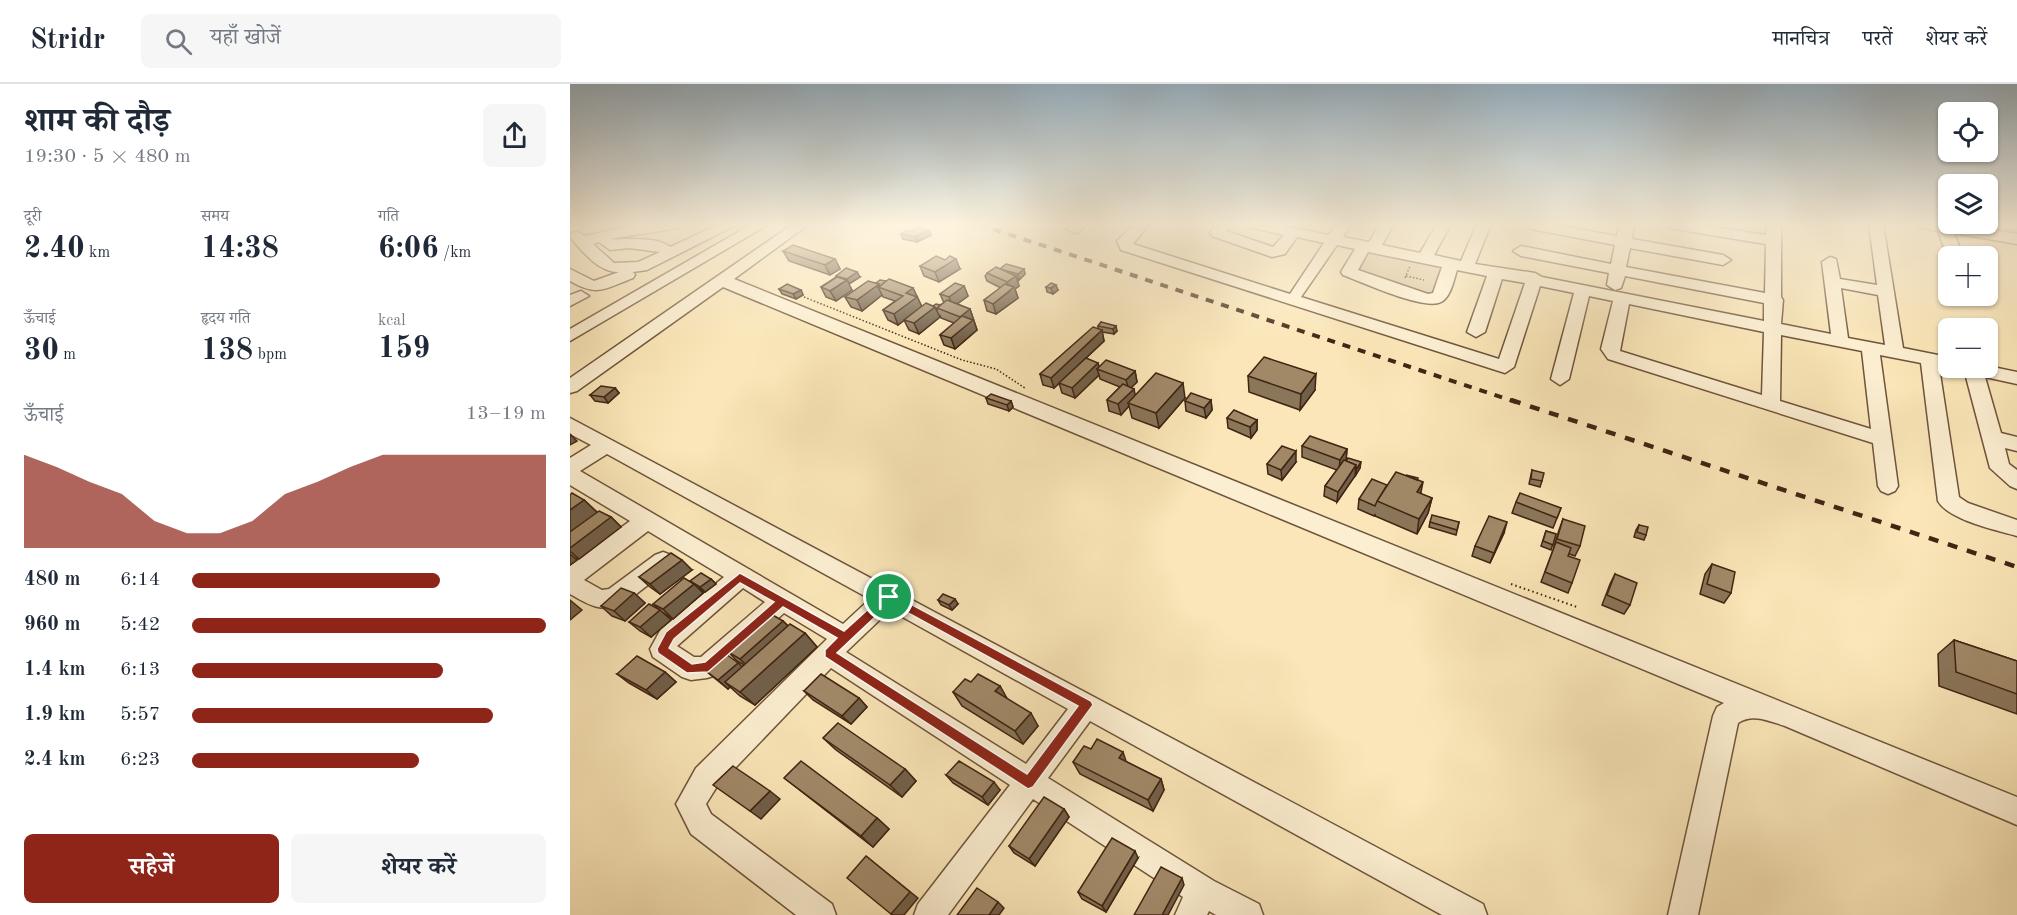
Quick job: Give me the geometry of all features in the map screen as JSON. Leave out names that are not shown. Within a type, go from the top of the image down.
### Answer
[{"type":"street","points":[[605,263],[610,268],[636,268],[646,263]]},
{"type":"street","points":[[572,332],[694,263]]},
{"type":"street","points":[[570,387],[746,263]]},
{"type":"street","points":[[1176,263],[1505,367],[1535,278]]},
{"type":"street","points":[[1298,293],[1319,263]]},
{"type":"street","points":[[1356,263],[1349,272],[1426,298],[1435,298],[1440,295],[1459,263]]},
{"type":"street","points":[[1450,263],[1535,278],[1938,361]]},
{"type":"street","points":[[1476,332],[1505,272],[1512,263]]},
{"type":"street","points":[[1560,379],[1574,286],[1570,263]]},
{"type":"street","points":[[1579,263],[1775,300]]},
{"type":"street","points":[[1620,263],[1610,349],[1614,354],[1882,439]]},
{"type":"street","points":[[1662,304],[1669,263]]},
{"type":"street","points":[[1718,315],[1723,263]]},
{"type":"street","points":[[1771,404],[1775,263]]},
{"type":"street","points":[[1830,263],[1840,340]]},
{"type":"street","points":[[1882,263],[1896,352]]},
{"type":"street","points":[[570,274],[593,287],[627,274]]},
{"type":"street","points":[[721,280],[1755,704],[1789,715],[2017,811]]},
{"type":"street","points":[[1833,282],[1886,292]]},
{"type":"street","points":[[1870,346],[1888,486]]},
{"type":"street","points":[[1998,374],[2017,378]]},
{"type":"street","points":[[1940,378],[1949,501],[1960,509],[2017,528]]},
{"type":"street","points":[[1975,378],[2000,468],[2017,481]]},
{"type":"street","points":[[570,425],[1087,705],[1438,907],[1472,915]]},
{"type":"street","points":[[1993,437],[2017,444]]},
{"type":"street","points":[[607,445],[571,475],[782,601],[837,645],[1197,904],[1248,915]]},
{"type":"street","points":[[580,506],[599,493]]},
{"type":"street","points":[[646,521],[577,572],[570,582],[600,600],[614,598],[684,544]]},
{"type":"street","points":[[740,577],[670,636],[662,649],[691,669],[708,667],[782,601]]},
{"type":"street","points":[[821,915],[700,824],[690,804],[706,778],[837,645],[889,597]]},
{"type":"street","points":[[1683,915],[1726,716],[1735,709],[1755,704]]},
{"type":"street","points":[[929,915],[1087,705]]},
{"type":"path","points":[[1398,277],[1405,279],[1417,263]]},
{"type":"path","points":[[1406,276],[1424,280]]},
{"type":"shaded area","points":[[1360,263],[1435,263],[1446,265],[1433,296],[1355,272]]},
{"type":"building","points":[[925,263],[950,263],[935,272],[920,266]]},
{"type":"building","points":[[1006,264],[1024,269],[1018,274],[1000,269]]},
{"type":"building","points":[[996,267],[1016,276],[1007,282],[987,273]]},
{"type":"building","points":[[846,268],[857,272],[847,279],[836,276]]},
{"type":"building","points":[[837,277],[847,280],[830,291],[821,287]]},
{"type":"building","points":[[889,279],[913,288],[906,293],[917,297],[894,314],[883,310],[903,296],[878,287]]},
{"type":"building","points":[[880,280],[886,281],[880,286],[876,283]]},
{"type":"building","points":[[868,281],[879,284],[857,300],[845,297]]},
{"type":"building","points":[[955,283],[964,286],[949,297],[940,294]]},
{"type":"building","points":[[1051,283],[1056,285],[1051,288],[1046,287]]},
{"type":"building","points":[[787,284],[801,290],[793,294],[779,289]]},
{"type":"building","points":[[1005,284],[1014,287],[993,304],[984,300]]},
{"type":"building","points":[[947,300],[970,309],[960,317],[937,308]]},
{"type":"building","points":[[926,303],[935,307],[914,323],[904,320]]},
{"type":"building","points":[[962,316],[973,320],[951,338],[940,335]]},
{"type":"building","points":[[1101,322],[1116,326],[1113,329],[1098,326]]},
{"type":"building","points":[[1093,327],[1102,330],[1051,378],[1040,374]]},
{"type":"building","points":[[1264,357],[1316,374],[1301,394],[1248,376]]},
{"type":"building","points":[[1086,358],[1098,363],[1072,388],[1059,383]]},
{"type":"building","points":[[1106,360],[1135,371],[1126,380],[1097,369]]},
{"type":"building","points":[[1156,373],[1183,383],[1156,413],[1128,403]]},
{"type":"building","points":[[1123,384],[1134,389],[1118,404],[1107,400]]},
{"type":"building","points":[[601,386],[615,388],[604,397],[590,395]]},
{"type":"building","points":[[1191,393],[1211,400],[1204,408],[1185,401]]},
{"type":"building","points":[[991,394],[1011,401],[1007,405],[986,398]]},
{"type":"building","points":[[1234,410],[1257,420],[1250,427],[1227,418]]},
{"type":"building","points":[[1310,436],[1347,449],[1340,460],[1302,446]]},
{"type":"building","points":[[1282,446],[1296,451],[1281,470],[1267,464]]},
{"type":"building","points":[[1348,458],[1361,462],[1356,470],[1356,465],[1346,461]]},
{"type":"building","points":[[1344,460],[1356,465],[1338,492],[1325,486]]},
{"type":"building","points":[[1532,470],[1544,473],[1542,481],[1531,479]]},
{"type":"building","points":[[1396,472],[1423,482],[1417,492],[1432,498],[1419,519],[1377,501]]},
{"type":"building","points":[[1372,479],[1387,485],[1375,506],[1359,499]]},
{"type":"building","points":[[572,493],[584,500],[570,510],[570,495]]},
{"type":"building","points":[[1520,493],[1561,508],[1557,518],[1516,502]]},
{"type":"building","points":[[599,511],[611,517],[570,548],[570,532]]},
{"type":"building","points":[[1432,515],[1459,522],[1457,530],[1430,522]]},
{"type":"building","points":[[1489,516],[1507,522],[1494,553],[1475,546]]},
{"type":"building","points":[[1563,519],[1585,526],[1580,546],[1557,539]]},
{"type":"building","points":[[1639,525],[1648,527],[1646,535],[1637,532]]},
{"type":"building","points":[[1546,531],[1556,534],[1553,545],[1543,541]]},
{"type":"building","points":[[1556,542],[1571,548],[1568,556],[1580,560],[1572,583],[1545,572]]},
{"type":"building","points":[[671,553],[682,560],[650,584],[639,577]]},
{"type":"building","points":[[1712,564],[1735,572],[1731,593],[1707,584]]},
{"type":"building","points":[[701,573],[711,579],[700,587],[690,581]]},
{"type":"building","points":[[1615,574],[1637,583],[1630,605],[1607,595]]},
{"type":"building","points":[[684,578],[694,584],[663,609],[653,604]]},
{"type":"building","points":[[621,588],[634,593],[614,611],[601,606]]},
{"type":"building","points":[[943,594],[955,599],[949,605],[938,600]]},
{"type":"building","points":[[649,604],[660,610],[640,627],[629,622]]},
{"type":"building","points":[[771,614],[783,621],[740,659],[728,652]]},
{"type":"building","points":[[790,624],[805,633],[740,692],[725,682]]},
{"type":"building","points":[[1954,640],[2017,661],[2017,694],[1956,672]]},
{"type":"building","points":[[726,654],[738,663],[718,680],[706,671]]},
{"type":"building","points":[[637,656],[665,672],[646,690],[617,674]]},
{"type":"building","points":[[821,674],[859,698],[842,716],[804,691]]},
{"type":"building","points":[[978,674],[1000,686],[995,691],[1031,713],[1015,731],[953,692],[965,679],[971,682]]},
{"type":"building","points":[[838,723],[905,769],[890,785],[823,738]]},
{"type":"building","points":[[1097,739],[1123,752],[1119,758],[1161,779],[1148,800],[1073,762],[1084,746],[1091,749]]},
{"type":"building","points":[[801,761],[877,818],[861,836],[784,778]]},
{"type":"building","points":[[959,761],[994,782],[982,797],[946,775]]},
{"type":"building","points":[[733,766],[770,791],[750,811],[713,785]]},
{"type":"building","points":[[1044,797],[1064,809],[1029,859],[1009,846]]},
{"type":"building","points":[[1112,838],[1135,851],[1102,906],[1078,892]]},
{"type":"building","points":[[866,856],[910,892],[891,914],[847,878]]},
{"type":"building","points":[[1161,867],[1182,878],[1162,915],[1134,915]]},
{"type":"building","points":[[977,888],[998,902],[989,915],[957,915]]},
{"type":"railway","points":[[1095,263],[1516,402]]},
{"type":"railway","points":[[1511,400],[2017,567]]},
{"type":"route","points":[[889,597],[845,637],[782,601],[708,667],[691,669],[662,649],[670,636],[740,577],[845,637],[829,654],[1028,783],[1087,705],[889,597]]}]
